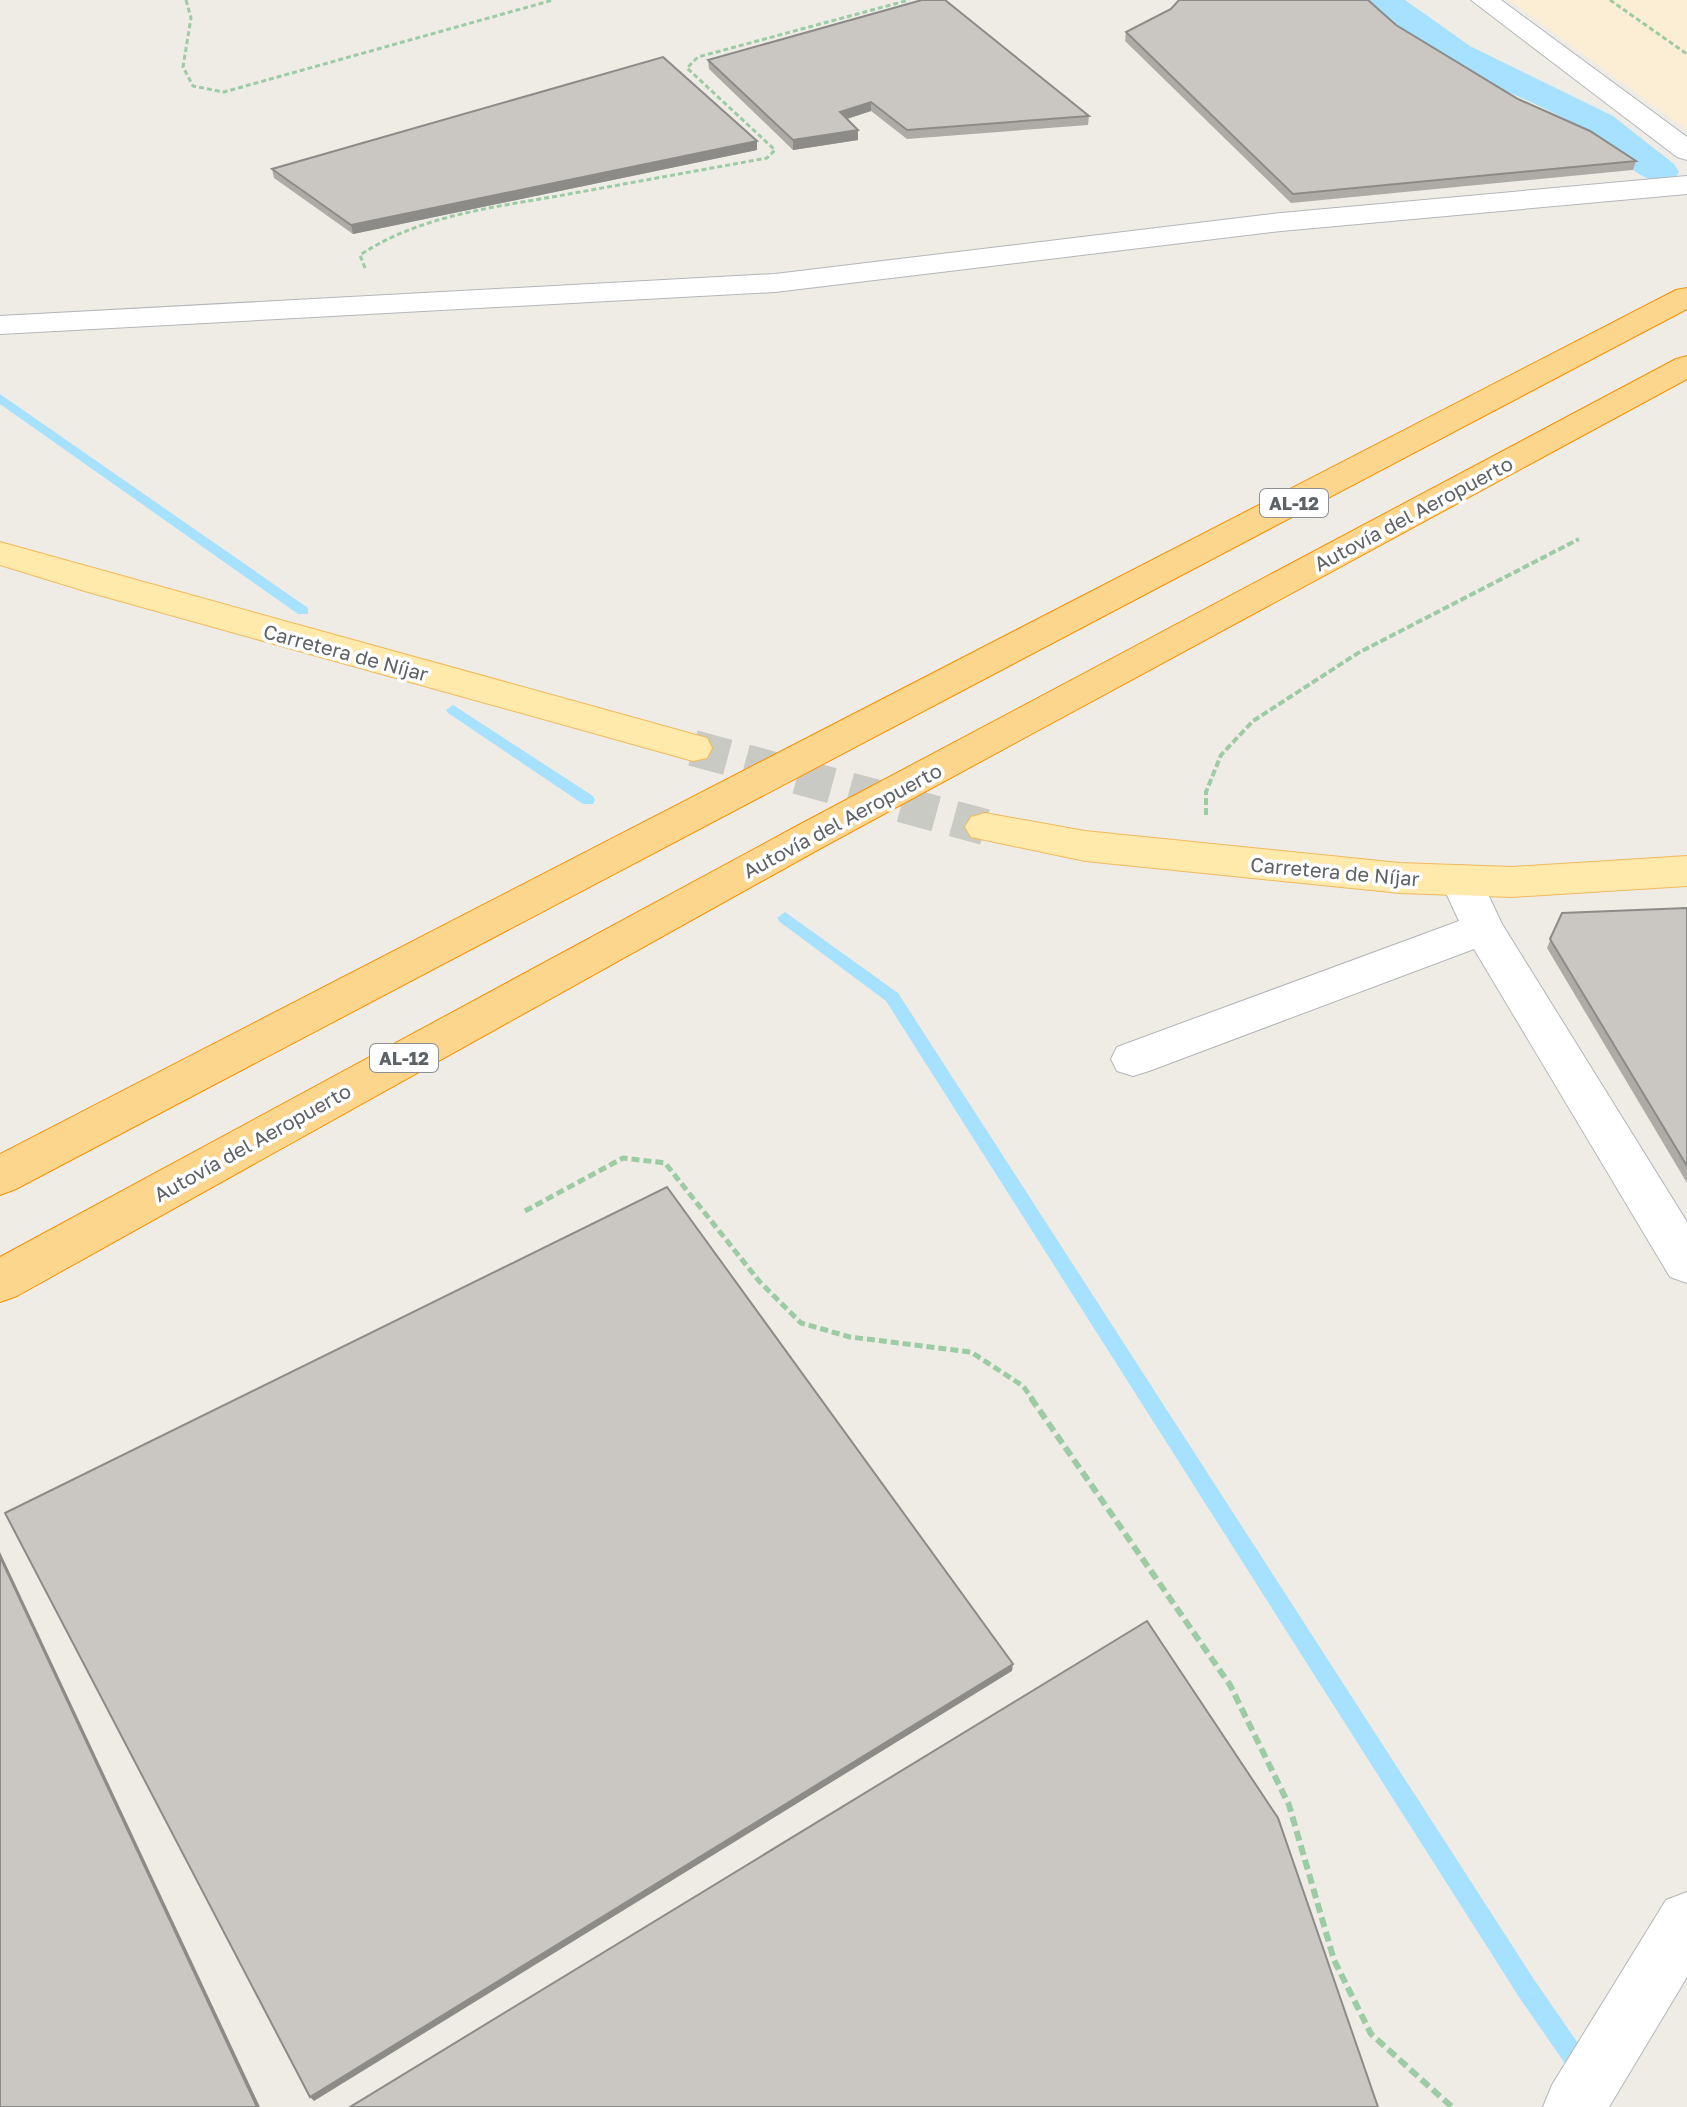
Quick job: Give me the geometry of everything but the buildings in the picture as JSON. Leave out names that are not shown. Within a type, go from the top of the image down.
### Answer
[{"type":"highway","name":"AL-12","points":[[0,1176],[1687,297]]},
{"type":"highway","name":"Autovía del Aeropuerto","points":[[0,1281],[809,837],[1687,366]]},
{"type":"main road","name":"Carretera de Níjar","points":[[0,553],[693,748]]},
{"type":"main road","name":"Carretera de Níjar","points":[[985,827],[1085,846],[1400,878],[1512,882],[1687,871]]},
{"type":"street","points":[[1484,0],[1687,151]]},
{"type":"street","points":[[0,325],[775,283],[1281,222],[1687,185]]},
{"type":"street","points":[[1461,880],[1483,929],[1687,1263]]},
{"type":"street","points":[[1133,1059],[1483,929]]},
{"type":"street","points":[[1574,2107],[1687,1921]]},
{"type":"path","points":[[186,0],[191,18],[183,67],[193,86],[224,92],[553,0]]},
{"type":"path","points":[[391,305],[365,268],[360,255],[371,246],[402,233],[478,211],[767,158],[775,150],[687,68],[698,57],[909,0]]},
{"type":"path","points":[[1610,0],[1687,54]]},
{"type":"path","points":[[1206,860],[1206,792],[1221,755],[1253,721],[1358,653],[1579,539]]},
{"type":"path","points":[[525,1211],[623,1158],[665,1163],[759,1281],[801,1323],[850,1337],[971,1352],[1023,1386],[1230,1685],[1289,1805],[1334,1960],[1371,2034],[1452,2107]]},
{"type":"sand","points":[[1509,0],[1687,0],[1687,130]]},
{"type":"waterway","points":[[1385,0],[1408,21],[1458,54],[1600,124],[1660,172]]},
{"type":"waterway","points":[[0,398],[303,611]]},
{"type":"waterway","points":[[453,710],[588,800]]},
{"type":"waterway","points":[[785,918],[892,997],[1527,1989],[1583,2070]]},
{"type":"tunnel","points":[[693,748],[985,827]]}]
